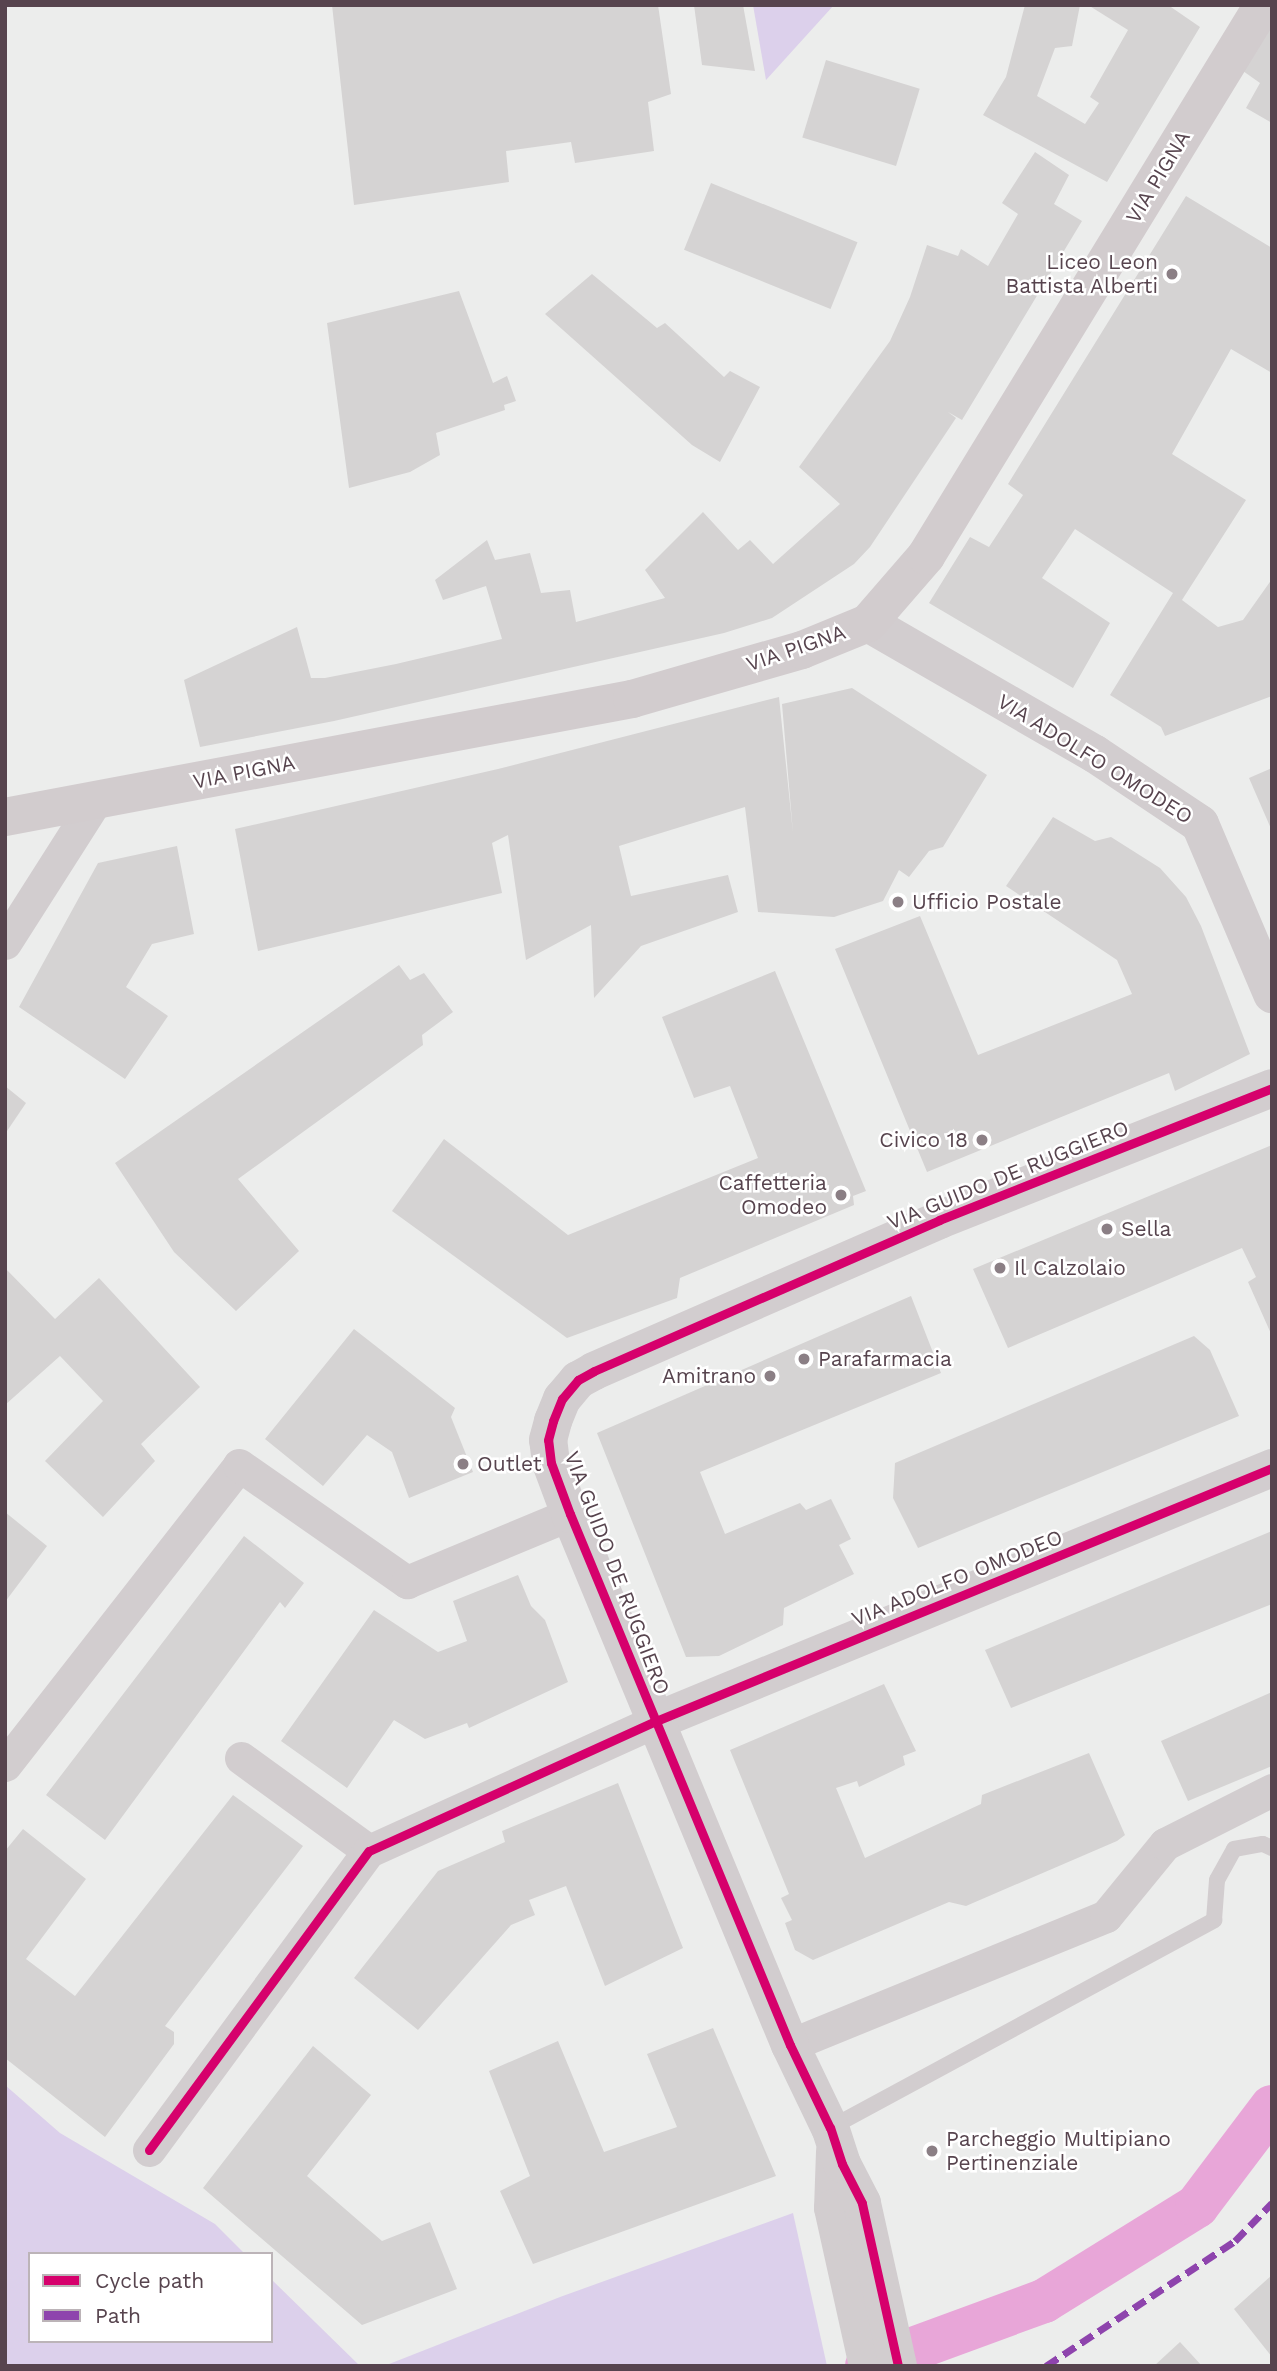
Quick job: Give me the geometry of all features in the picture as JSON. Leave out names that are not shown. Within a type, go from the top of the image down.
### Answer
[{"type":"main road","name":"VIA PIGNA","points":[[5,817],[632,699],[802,650],[868,623],[926,556],[1262,5]]},
{"type":"street","name":"VIA ADOLFO OMODEO","points":[[868,623],[1096,754],[1200,824],[1272,994]]},
{"type":"street","points":[[5,943],[96,800]]},
{"type":"street","name":"VIA GUIDO DE RUGGIERO","points":[[898,2366],[862,2203],[790,2045],[570,1514],[551,1463],[548,1440],[562,1399],[578,1380],[939,1220],[1272,1088]]},
{"type":"street","points":[[5,1765],[239,1465],[407,1582],[570,1514]]},
{"type":"street","name":"VIA ADOLFO OMODEO","points":[[656,1721],[1272,1468]]},
{"type":"street","points":[[149,2150],[369,1851],[656,1721]]},
{"type":"street","points":[[241,1758],[369,1851]]},
{"type":"street","points":[[790,2045],[1106,1916],[1165,1844],[1272,1790]]},
{"type":"street","name":"VIA GUIDO DE RUGGIERO","points":[[833,2139],[833,2208],[867,2366]]},
{"type":"lane","points":[[833,2139],[1214,1920],[1217,1880],[1234,1849],[1263,1844],[1272,1848]]},
{"type":"shaded area","points":[[753,5],[834,5],[766,80]]},
{"type":"shaded area","points":[[5,2085],[60,2133],[215,2224],[243,2252],[28,2252],[28,2343],[273,2343],[273,2281],[360,2366],[5,2366]]},
{"type":"shaded area","points":[[793,2213],[827,2366],[384,2366],[560,2297]]},
{"type":"building","points":[[332,5],[658,5],[671,94],[648,102],[654,151],[575,163],[571,142],[506,151],[509,182],[354,205]]},
{"type":"building","points":[[694,5],[743,5],[755,71],[702,65]]},
{"type":"building","points":[[1025,5],[1080,5],[1072,46],[1055,48],[1037,96],[1085,124],[1099,103],[1090,97],[1128,30],[1088,5],[1168,5],[1200,27],[1107,182],[983,115],[1006,77]]},
{"type":"building","points":[[1272,22],[1272,123],[1246,108],[1260,83],[1243,71]]},
{"type":"building","points":[[826,60],[920,89],[896,166],[802,137]]},
{"type":"building","points":[[1035,152],[1069,175],[1054,204],[1082,221],[962,420],[948,412],[956,418],[870,547],[854,564],[772,618],[724,633],[334,721],[200,747],[184,680],[297,627],[311,678],[325,678],[396,664],[502,639],[486,586],[443,600],[435,580],[487,540],[495,560],[530,553],[541,593],[570,590],[576,622],[665,598],[645,570],[703,512],[738,550],[750,540],[773,564],[840,504],[799,467],[890,341],[910,297],[927,245],[958,256],[961,249],[988,266],[1018,214],[1002,203]]},
{"type":"building","points":[[711,183],[857,242],[831,309],[684,250]]},
{"type":"building","points":[[1186,196],[1272,248],[1272,373],[1231,349],[1172,454],[1246,500],[1182,600],[1218,627],[1243,620],[1272,579],[1272,696],[1165,736],[1161,727],[1110,695],[1173,593],[1075,529],[1042,578],[1110,623],[1073,688],[929,603],[970,537],[989,547],[1023,495],[1008,484]]},
{"type":"building","points":[[592,274],[657,328],[665,323],[724,377],[730,371],[760,387],[720,462],[692,445],[545,314]]},
{"type":"building","points":[[459,291],[493,383],[507,376],[516,401],[504,405],[505,410],[436,433],[440,455],[410,472],[349,488],[327,323]]},
{"type":"building","points":[[852,688],[987,775],[943,847],[929,851],[909,877],[899,870],[883,901],[834,917],[758,912],[745,807],[619,846],[631,896],[728,875],[738,912],[641,946],[594,998],[591,925],[526,960],[508,835],[492,843],[502,893],[258,951],[235,829],[498,769],[779,697],[793,833],[782,704]]},
{"type":"building","points":[[1272,768],[1272,831],[1249,778]]},
{"type":"building","points":[[1053,817],[1095,841],[1111,837],[1160,868],[1186,897],[1201,926],[1250,1054],[1175,1091],[1169,1073],[927,1172],[835,949],[920,916],[978,1055],[1132,994],[1117,960],[1006,886]]},
{"type":"building","points":[[177,846],[194,934],[152,944],[126,987],[168,1016],[125,1079],[19,1007],[98,863]]},
{"type":"building","points":[[399,965],[410,980],[424,973],[453,1012],[422,1035],[423,1045],[238,1179],[299,1251],[236,1311],[174,1252],[115,1163]]},
{"type":"building","points":[[775,971],[866,1191],[853,1196],[854,1205],[680,1278],[677,1298],[567,1338],[392,1211],[444,1139],[568,1235],[758,1158],[730,1086],[694,1098],[662,1017]]},
{"type":"building","points":[[5,1086],[26,1103],[5,1134]]},
{"type":"building","points":[[1272,1145],[1272,1336],[1248,1282],[1256,1277],[1242,1248],[1008,1348],[973,1269]]},
{"type":"building","points":[[5,1268],[55,1319],[99,1278],[200,1387],[141,1444],[155,1461],[103,1517],[45,1461],[103,1401],[60,1356],[5,1405]]},
{"type":"building","points":[[911,1296],[941,1373],[700,1472],[725,1534],[800,1503],[806,1510],[831,1499],[851,1539],[839,1545],[854,1574],[784,1608],[783,1625],[719,1656],[686,1657],[597,1433]]},
{"type":"building","points":[[354,1329],[455,1408],[451,1417],[473,1472],[409,1498],[392,1452],[367,1435],[323,1486],[265,1439]]},
{"type":"building","points":[[1194,1336],[1210,1350],[1239,1416],[918,1548],[893,1498],[895,1463]]},
{"type":"building","points":[[5,1512],[47,1546],[5,1602]]},
{"type":"building","points":[[1272,1531],[1272,1604],[1011,1708],[985,1650]]},
{"type":"building","points":[[244,1536],[304,1583],[285,1608],[280,1602],[105,1840],[46,1795]]},
{"type":"building","points":[[518,1575],[531,1606],[545,1620],[568,1682],[469,1728],[467,1723],[425,1739],[394,1720],[347,1788],[281,1741],[374,1610],[438,1652],[467,1641],[453,1601]]},
{"type":"building","points":[[884,1684],[916,1751],[903,1756],[905,1765],[859,1787],[857,1781],[836,1788],[865,1858],[981,1804],[982,1795],[1089,1753],[1125,1835],[1117,1841],[966,1906],[949,1902],[813,1960],[795,1950],[785,1923],[792,1920],[781,1898],[789,1894],[730,1750]]},
{"type":"building","points":[[1272,1692],[1272,1766],[1188,1801],[1161,1741]]},
{"type":"building","points":[[618,1783],[683,1948],[605,1986],[566,1886],[529,1900],[535,1915],[511,1925],[418,2030],[354,1978],[438,1871],[505,1842],[502,1831]]},
{"type":"building","points":[[233,1795],[303,1846],[165,2026],[174,2032],[174,2044],[105,2137],[5,2058],[5,1851],[23,1829],[86,1879],[26,1959],[75,1996]]},
{"type":"building","points":[[713,2028],[776,2176],[533,2264],[500,2191],[530,2176],[489,2071],[558,2041],[604,2152],[677,2127],[647,2054]]},
{"type":"building","points":[[313,2046],[371,2095],[307,2176],[382,2241],[430,2222],[457,2289],[362,2325],[203,2188]]},
{"type":"building","points":[[1272,2275],[1272,2357],[1234,2309]]},
{"type":"building","points":[[1180,2342],[1202,2366],[1154,2366]]},
{"type":"waterway","points":[[867,2366],[1044,2301],[1197,2206],[1272,2107]]},
{"type":"marked path","points":[[1046,2366],[1235,2241],[1272,2203]]},
{"type":"cycle path","points":[[898,2366],[862,2203],[790,2045],[570,1514],[551,1463],[548,1440],[553,1421],[562,1399],[578,1380],[594,1371],[939,1220],[1272,1088]]},
{"type":"cycle path","points":[[149,2150],[369,1851],[656,1721],[1272,1468]]},
{"type":"place","name":"Liceo Leon Battista Alberti","points":[[1172,274]]},
{"type":"place","name":"Ufficio Postale","points":[[898,902]]},
{"type":"place","name":"Civico 18","points":[[982,1140]]},
{"type":"place","name":"Caffetteria Omodeo","points":[[841,1195]]},
{"type":"place","name":"Sella","points":[[1107,1229]]},
{"type":"place","name":"Il Calzolaio","points":[[1000,1268]]},
{"type":"place","name":"Parafarmacia","points":[[804,1359]]},
{"type":"place","name":"Amitrano","points":[[770,1376]]},
{"type":"place","name":"Outlet","points":[[463,1464]]},
{"type":"place","name":"Parcheggio Multipiano Pertinenziale","points":[[932,2151]]}]
